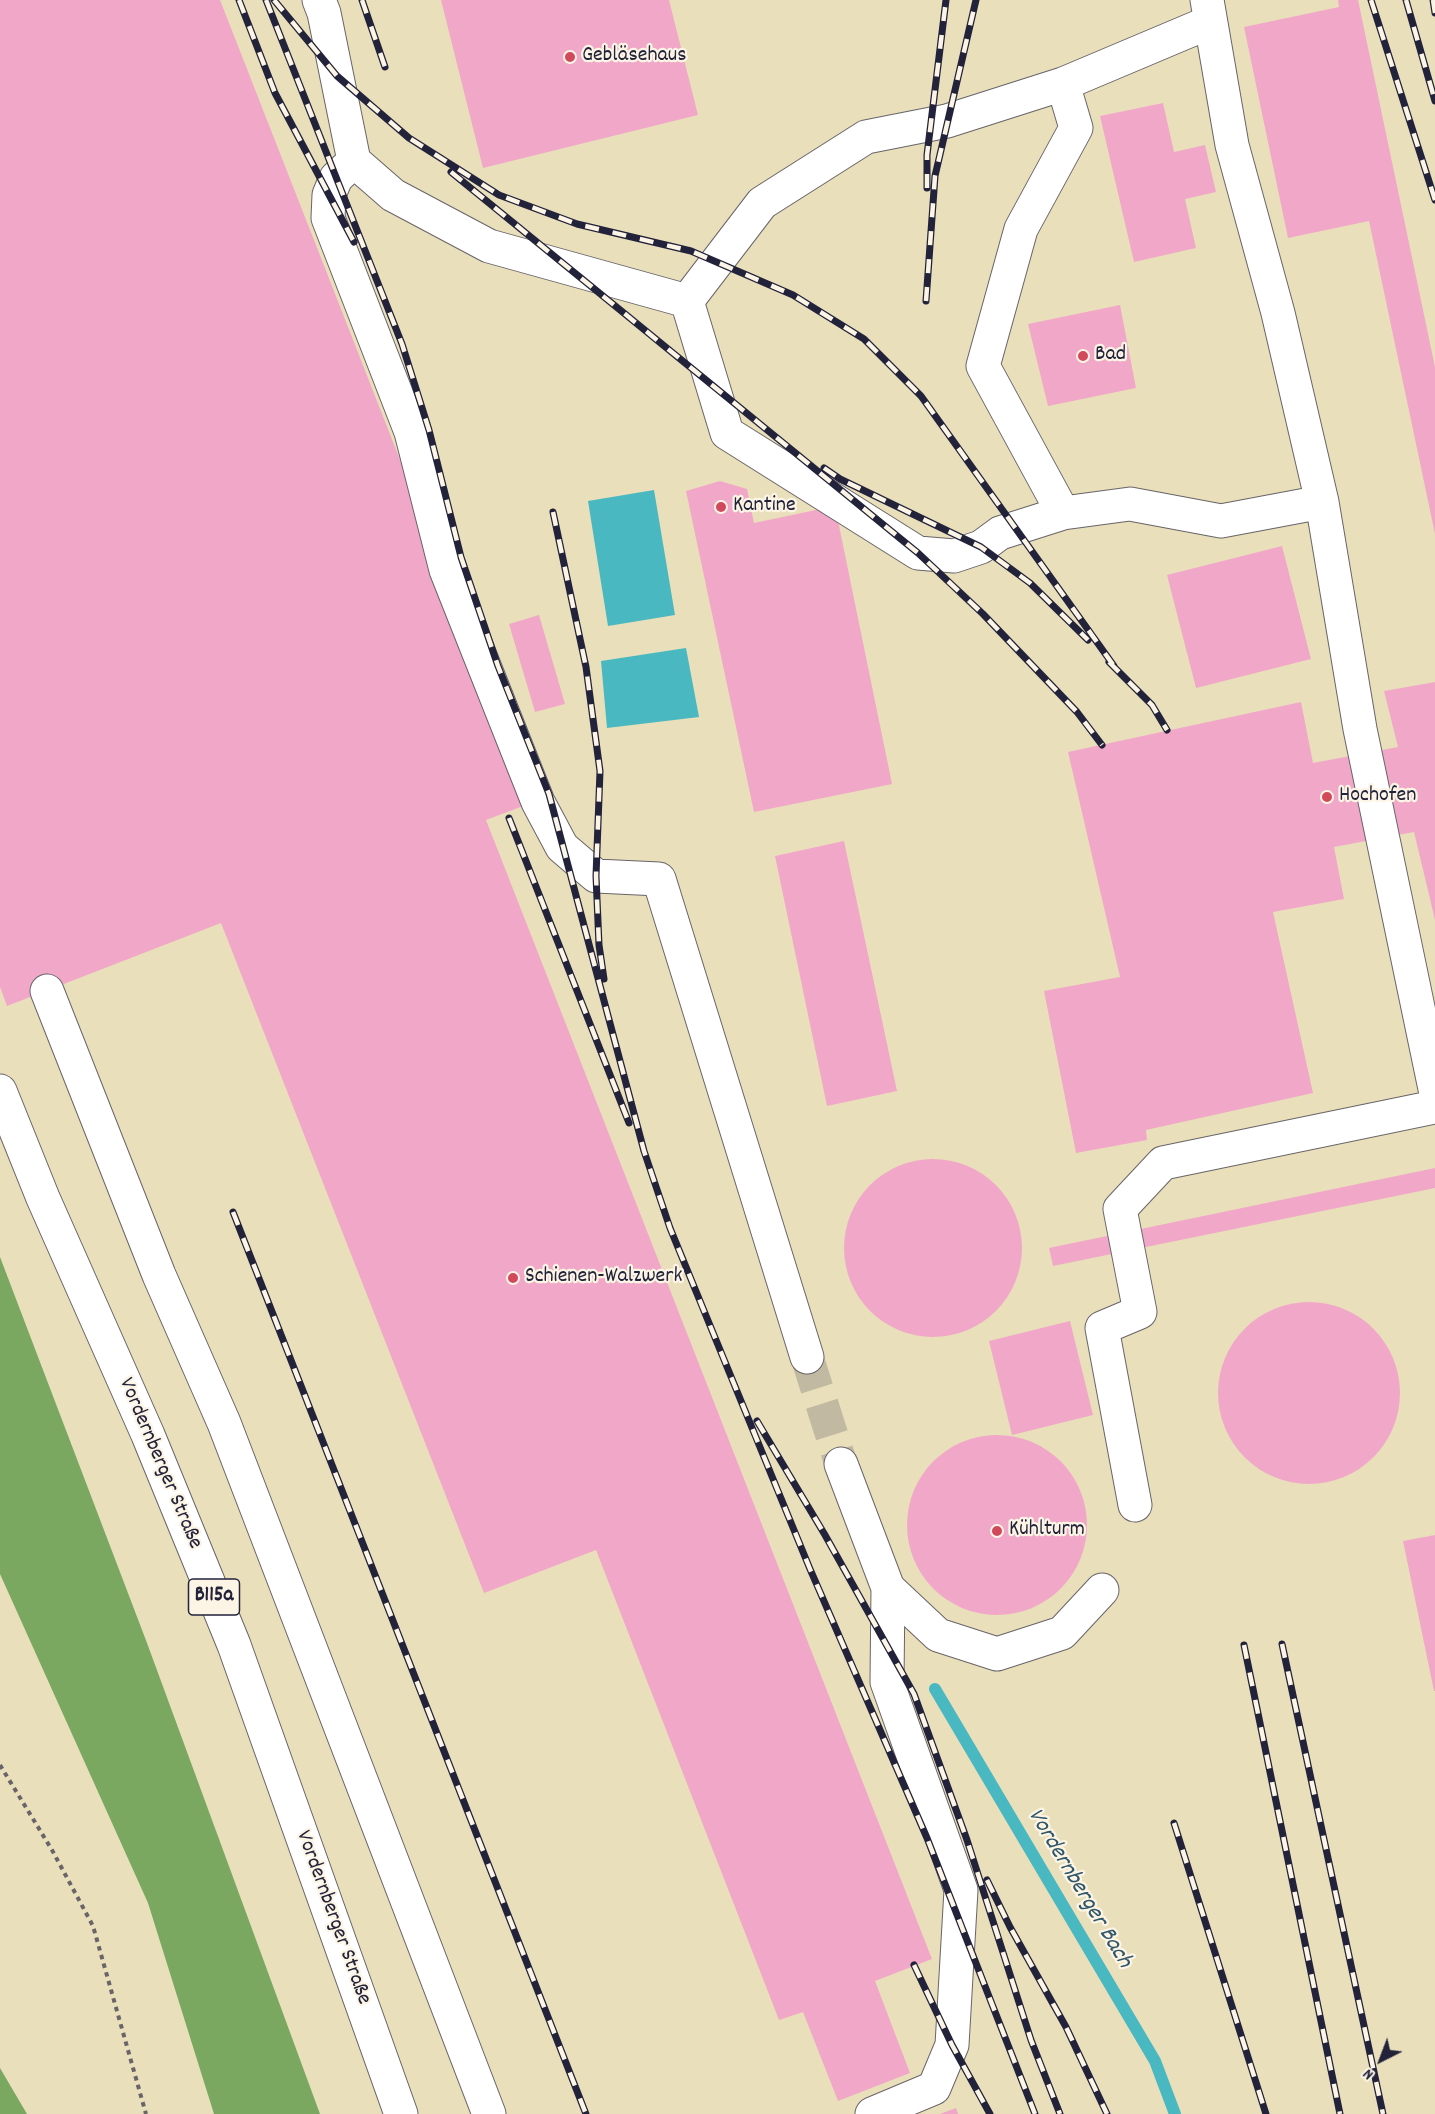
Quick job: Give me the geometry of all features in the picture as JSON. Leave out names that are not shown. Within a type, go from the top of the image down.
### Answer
[{"type":"main road","points":[[319,0],[324,13],[354,161],[393,195],[489,246],[687,300]]},
{"type":"main road","points":[[687,300],[762,203],[866,137],[946,121],[1063,84],[1208,11],[1232,145],[1278,313],[1322,502],[1360,729],[1435,1089]]},
{"type":"main road","points":[[1063,84],[1076,128],[1021,229],[983,366],[1063,513]]},
{"type":"main road","points":[[354,161],[336,178],[329,195],[328,218],[411,432],[446,570],[538,802],[562,847],[596,876],[659,879],[807,1357]]},
{"type":"main road","points":[[687,300],[727,433],[918,553],[954,556],[981,548],[999,533],[1063,513],[1130,504],[1221,521],[1322,502]]},
{"type":"main road","points":[[47,991],[159,1275],[224,1423],[489,2114]]},
{"type":"main road","name":"Vordernberger Straße","points":[[0,1091],[43,1198],[148,1435],[234,1645],[401,2114]]},
{"type":"main road","points":[[1135,1505],[1101,1329],[1140,1312],[1120,1209],[1163,1163],[1435,1107]]},
{"type":"main road","points":[[841,1464],[888,1588],[887,1682],[961,1890],[952,2045],[934,2088],[872,2114]]},
{"type":"main road","points":[[888,1588],[938,1635],[997,1654],[1062,1634],[1102,1590]]},
{"type":"path","points":[[0,1765],[52,1850],[93,1926],[146,2114]]},
{"type":"green space","points":[[0,1257],[147,1643],[320,2114],[214,2114],[148,1903],[0,1574]]},
{"type":"green space","points":[[0,2068],[27,2114],[0,2114]]},
{"type":"water","points":[[654,490],[675,615],[608,626],[588,501]]},
{"type":"water","points":[[686,648],[699,717],[607,728],[601,661]]},
{"type":"building","name":"Schienen-Walzwerk","points":[[0,0],[220,0],[534,802],[486,820],[932,1959],[875,1981],[910,2073],[838,2101],[803,2012],[779,2020],[596,1550],[484,1593],[221,923],[7,1006],[0,987]]},
{"type":"building","name":"Gebläsehaus","points":[[441,0],[669,0],[698,115],[483,168]]},
{"type":"building","points":[[1338,0],[1358,0],[1435,367],[1435,534],[1369,221],[1288,238],[1244,27],[1339,7]]},
{"type":"building","points":[[1163,103],[1174,152],[1205,145],[1216,192],[1185,199],[1196,248],[1134,262],[1100,116]]},
{"type":"building","name":"Bad","points":[[1120,305],[1136,388],[1048,406],[1028,324]]},
{"type":"building","points":[[720,481],[747,489],[754,523],[835,506],[892,784],[754,812],[686,491]]},
{"type":"building","points":[[1282,546],[1311,659],[1196,688],[1167,575]]},
{"type":"building","points":[[539,615],[565,704],[535,712],[509,624]]},
{"type":"building","points":[[1435,682],[1435,920],[1414,832],[1334,847],[1344,899],[1273,912],[1313,1093],[1146,1130],[1147,1140],[1076,1153],[1044,991],[1120,977],[1068,752],[1301,702],[1313,763],[1398,747],[1384,691]]},
{"type":"building","points":[[844,841],[897,1091],[827,1106],[775,856]]},
{"type":"building","points":[[933,1159],[950,1160],[967,1165],[996,1185],[1016,1214],[1021,1231],[1021,1265],[1016,1282],[996,1311],[967,1331],[950,1336],[933,1337],[916,1336],[899,1331],[870,1311],[850,1282],[845,1265],[844,1248],[845,1231],[850,1214],[870,1185],[899,1165],[916,1160]]},
{"type":"building","points":[[1435,1168],[1435,1188],[1053,1266],[1049,1248]]},
{"type":"building","points":[[1309,1302],[1344,1309],[1360,1317],[1373,1329],[1385,1342],[1393,1358],[1400,1393],[1393,1428],[1385,1444],[1373,1457],[1360,1469],[1344,1477],[1309,1484],[1274,1477],[1258,1469],[1245,1457],[1233,1444],[1225,1428],[1218,1393],[1225,1358],[1233,1342],[1245,1329],[1258,1317],[1274,1309]]},
{"type":"building","points":[[1070,1321],[1093,1415],[1012,1435],[989,1341]]},
{"type":"building","name":"Kühlturm","points":[[997,1435],[1032,1442],[1061,1461],[1080,1490],[1087,1525],[1080,1560],[1061,1589],[1032,1608],[997,1615],[962,1608],[933,1589],[914,1560],[907,1525],[914,1490],[933,1461],[962,1442]]},
{"type":"building","points":[[1435,1535],[1435,1691],[1434,1691],[1403,1541]]},
{"type":"building","points":[[956,2108],[958,2114],[940,2114]]},
{"type":"waterway","name":"Vordernberger Bach","points":[[935,1689],[1155,2061],[1175,2114]]},
{"type":"tunnel","points":[[807,1357],[841,1464]]},
{"type":"railway","points":[[239,0],[275,93],[354,242]]},
{"type":"railway","points":[[266,0],[402,344],[429,430],[461,557],[498,666],[549,794],[644,1151],[670,1228],[810,1569],[927,1838],[1035,2114]]},
{"type":"railway","points":[[274,0],[337,76],[409,138],[499,195],[577,224],[691,251],[793,295],[864,339],[921,396],[1114,666]]},
{"type":"railway","points":[[362,0],[385,67]]},
{"type":"railway","points":[[927,188],[927,155],[946,0]]},
{"type":"railway","points":[[926,301],[935,176],[976,0]]},
{"type":"railway","points":[[1371,0],[1435,200]]},
{"type":"railway","points":[[1406,0],[1435,101]]},
{"type":"railway","points":[[1433,0],[1435,13]]},
{"type":"railway","points":[[451,172],[918,553],[983,614],[1077,712],[1102,745]]},
{"type":"railway","points":[[824,468],[840,479],[981,547],[1030,583],[1088,640]]},
{"type":"railway","points":[[553,512],[586,667],[600,771],[596,876],[599,945],[604,979]]},
{"type":"railway","points":[[1109,662],[1152,705],[1167,730]]},
{"type":"railway","points":[[509,818],[629,1123]]},
{"type":"railway","points":[[233,1212],[586,2114]]},
{"type":"railway","points":[[757,1421],[825,1535],[914,1694],[967,1840],[1031,2040],[1060,2114]]},
{"type":"railway","points":[[1282,1644],[1383,2114]]},
{"type":"railway","points":[[1244,1645],[1340,2114]]},
{"type":"railway","points":[[1174,1823],[1266,2114]]},
{"type":"railway","points":[[987,1880],[1010,1927],[1066,2027],[1107,2114]]},
{"type":"railway","points":[[914,1965],[952,2045],[990,2114]]},
{"type":"place","name":"Gebläsehaus","points":[[570,57]]},
{"type":"place","name":"Bad","points":[[1083,356]]},
{"type":"place","name":"Kantine","points":[[721,507]]},
{"type":"place","name":"Hochofen","points":[[1327,797]]},
{"type":"place","name":"Schienen-Walzwerk","points":[[513,1278]]},
{"type":"place","name":"Kühlturm","points":[[997,1531]]}]
